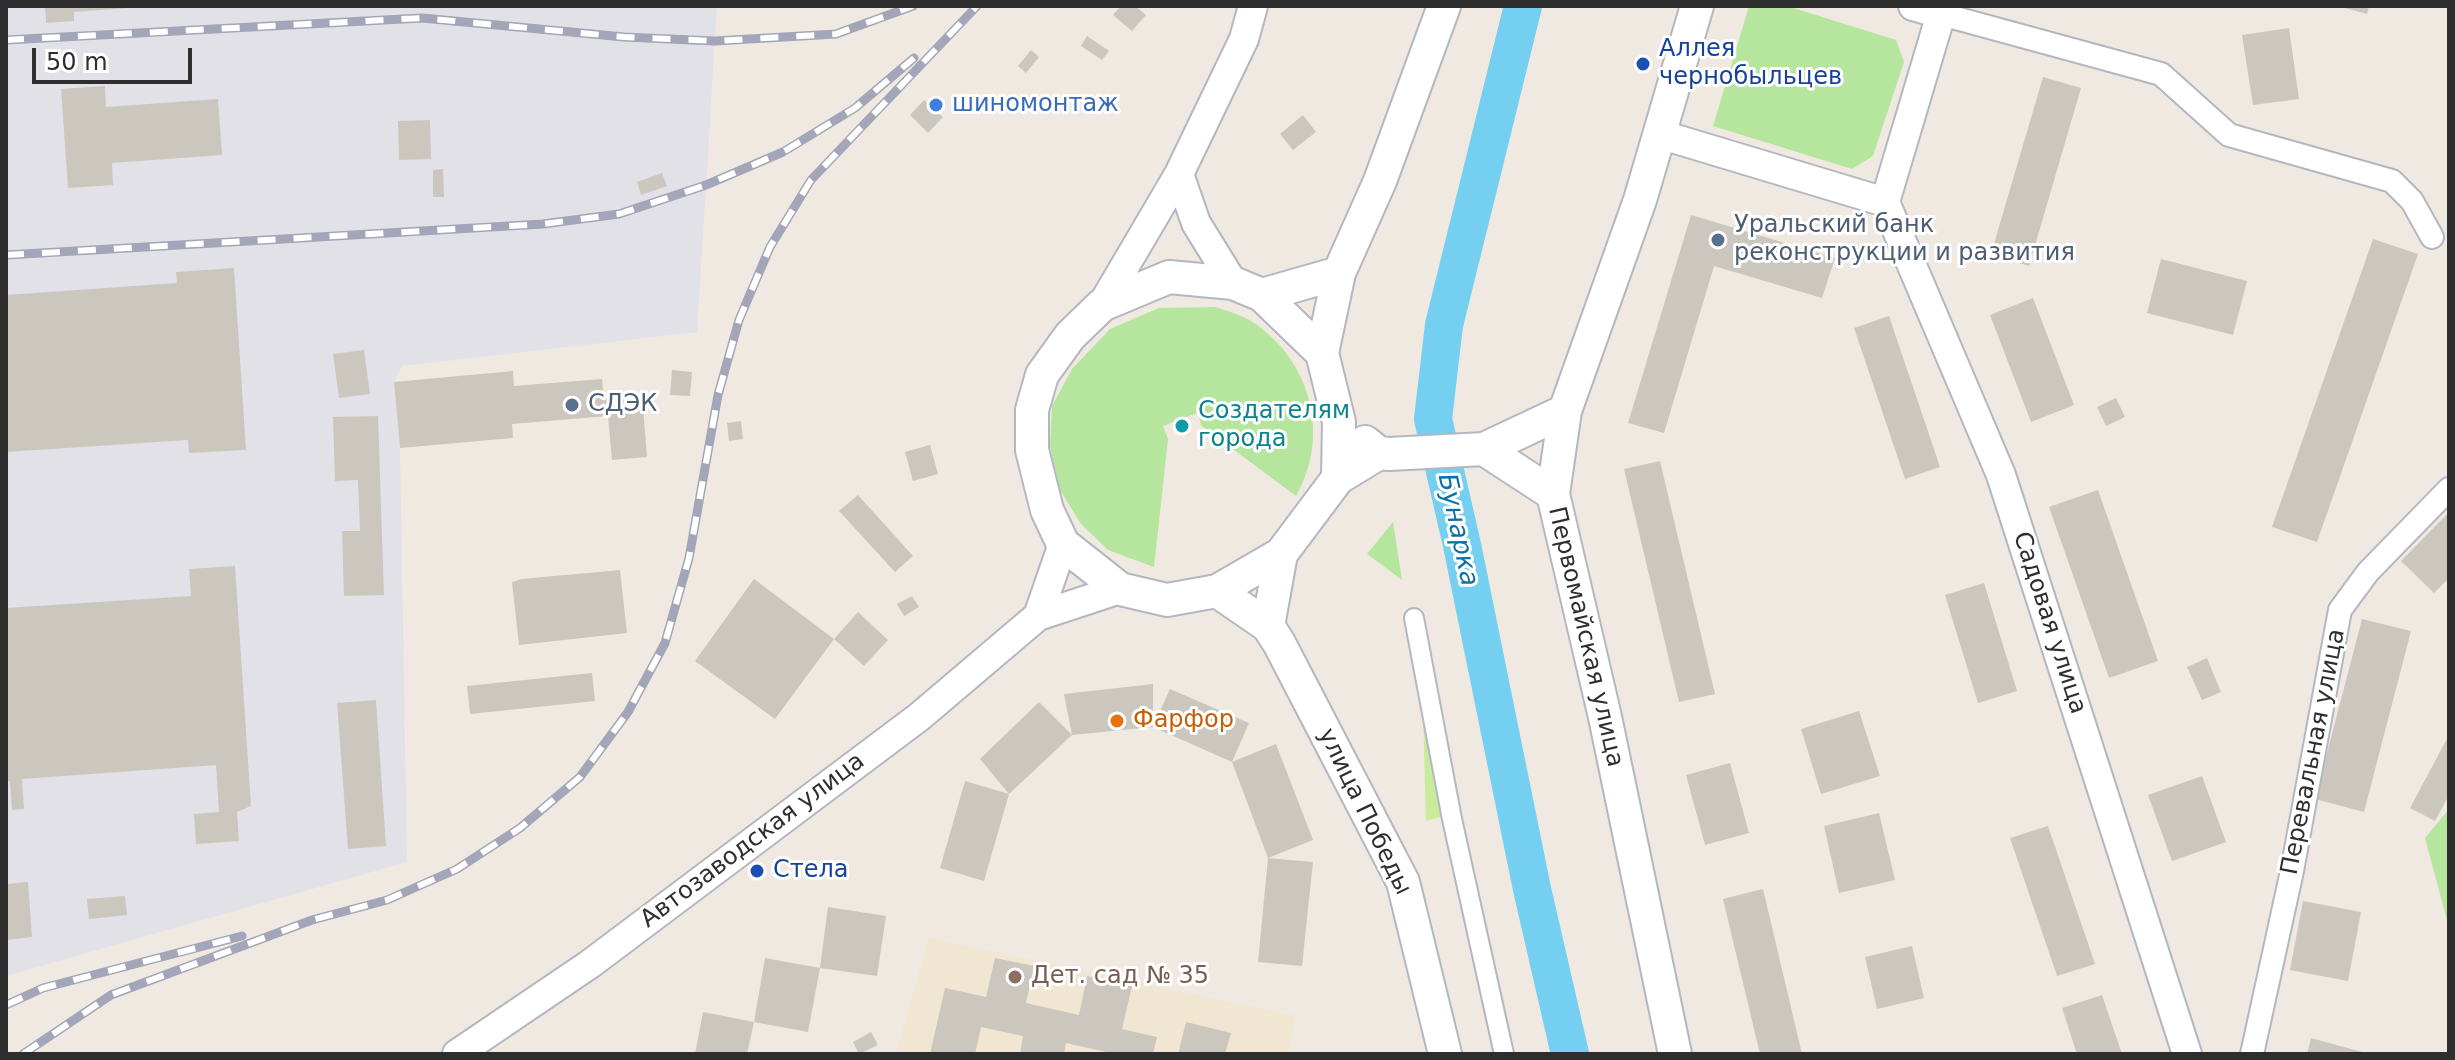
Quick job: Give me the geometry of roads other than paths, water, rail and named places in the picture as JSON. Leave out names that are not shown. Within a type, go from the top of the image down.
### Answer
[{"type":"main road","points":[[1338,478],[1339,422],[1322,353],[1339,273],[1380,181],[1444,6]]},
{"type":"main road","name":"Первомайская улица","points":[[1675,1054],[1605,717],[1553,494],[1565,411],[1640,200],[1697,6]]},
{"type":"main road","points":[[1339,273],[1248,289],[1169,277],[1102,305],[1070,336],[1042,375],[1032,410],[1032,450],[1047,510],[1063,544],[1120,589],[1167,600],[1217,591],[1281,554],[1338,478],[1379,453],[1477,449],[1565,411]]},
{"type":"main road","points":[[1248,289],[1322,353]]},
{"type":"main road","points":[[1339,422],[1379,453]]},
{"type":"main road","points":[[1477,449],[1553,494]]},
{"type":"main road","points":[[1217,591],[1268,626],[1281,554]]},
{"type":"main road","name":"улица Победы","points":[[1268,626],[1403,882],[1445,1054]]},
{"type":"street","points":[[1102,305],[1179,174],[1244,39],[1253,6]]},
{"type":"street","points":[[1913,6],[2161,74],[2229,135],[2392,181],[2412,201],[2432,237]]},
{"type":"street","points":[[1659,134],[1885,202],[1941,14]]},
{"type":"street","points":[[1179,174],[1196,223],[1248,289]]},
{"type":"street","name":"Садовая улица","points":[[1885,202],[2001,475],[2187,1054]]},
{"type":"street","name":"Перевальная улица","points":[[2252,1054],[2292,871],[2340,610],[2368,572],[2449,489]]},
{"type":"street","points":[[1038,616],[1063,544]]},
{"type":"street","points":[[1038,616],[1120,589]]},
{"type":"street","name":"Автозаводская улица","points":[[457,1054],[590,964],[919,717],[1038,616]]},
{"type":"street","points":[[1414,618],[1452,819],[1504,1054]]},
{"type":"waterway","name":"Бунарка","points":[[1523,6],[1444,325],[1433,419],[1570,1054]]},
{"type":"railway","points":[[6,40],[422,18],[624,37],[715,41],[836,34],[913,6]]},
{"type":"railway","points":[[23,1054],[111,995],[312,920],[387,900],[457,869],[520,828],[580,777],[628,712],[665,643],[689,558],[718,395],[739,320],[770,247],[811,180],[977,6]]},
{"type":"railway","points":[[6,255],[543,224],[619,214],[706,185],[783,152],[855,108],[914,58]]},
{"type":"railway","points":[[6,1005],[43,988],[242,936]]},
{"type":"place","name":"Аллея чернобыльцев","points":[[1643,64]]},
{"type":"place","name":"шиномонтаж","points":[[936,105]]},
{"type":"place","name":"Уральский банк реконструкции и развития","points":[[1718,240]]},
{"type":"place","name":"СДЭК","points":[[572,405]]},
{"type":"place","name":"Создателям города","points":[[1182,426]]},
{"type":"place","name":"Фарфор","points":[[1117,721]]},
{"type":"place","name":"Стела","points":[[757,871]]},
{"type":"place","name":"Дет. сад № 35","points":[[1015,977]]}]
